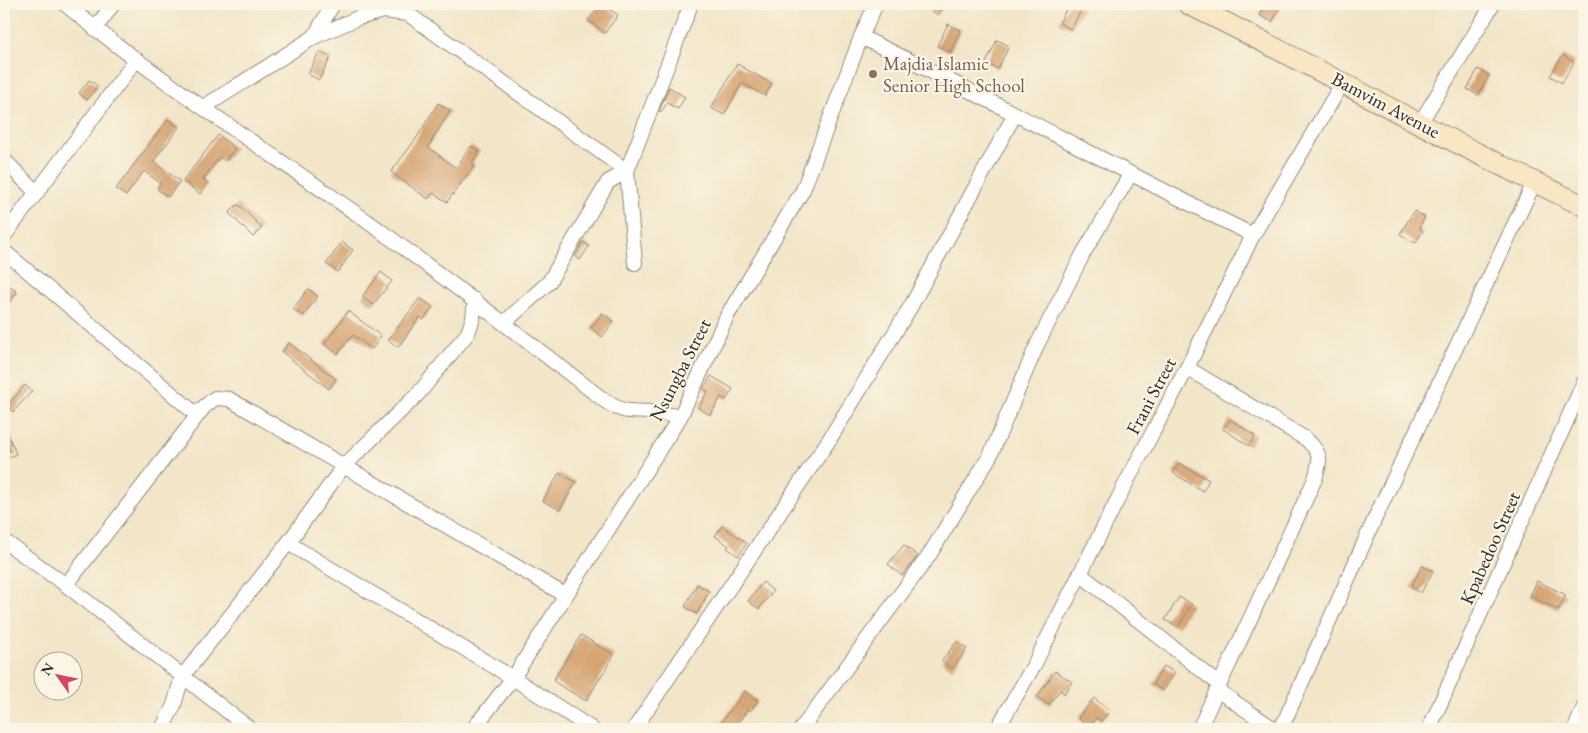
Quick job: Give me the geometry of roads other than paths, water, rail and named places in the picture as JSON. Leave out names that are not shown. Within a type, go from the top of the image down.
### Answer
[{"type":"street","points":[[65,4],[136,60],[475,300],[504,324],[618,409],[630,413],[650,412],[680,417]]},
{"type":"street","points":[[95,29],[113,4]]},
{"type":"street","points":[[314,37],[333,4]]},
{"type":"street","points":[[635,263],[627,171],[688,10],[677,4]]},
{"type":"street","name":"Nsungba Street","points":[[473,729],[513,678],[680,417],[727,316],[803,190],[860,37],[876,4]]},
{"type":"street","name":"Bamvim Avenue","points":[[1188,4],[1584,206]]},
{"type":"street","points":[[1420,123],[1490,5]]},
{"type":"street","points":[[204,107],[314,37],[358,18],[383,11],[408,14],[627,171]]},
{"type":"street","points":[[860,37],[1015,114],[1130,175],[1253,235]]},
{"type":"street","points":[[4,236],[136,60]]},
{"type":"street","name":"Frani Street","points":[[997,729],[1034,664],[1187,368],[1253,235],[1343,82]]},
{"type":"street","points":[[634,729],[834,432],[911,306],[1015,114]]},
{"type":"street","points":[[4,160],[37,193]]},
{"type":"street","points":[[504,324],[549,282],[608,182],[627,171]]},
{"type":"street","points":[[801,729],[928,558],[990,456],[1037,345],[1084,252],[1130,175]]},
{"type":"street","points":[[1281,729],[1376,516],[1534,182]]},
{"type":"street","points":[[4,251],[197,416]]},
{"type":"street","points":[[162,729],[174,705],[182,677],[288,543],[343,466],[418,394],[468,333],[473,318],[475,300]]},
{"type":"street","points":[[1187,368],[1306,439],[1318,451],[1320,462],[1315,479],[1199,729]]},
{"type":"street","name":"Kpabedoo Street","points":[[1429,729],[1584,382]]},
{"type":"street","points":[[66,585],[197,416],[215,398],[229,399],[565,595]]},
{"type":"street","points":[[4,541],[66,585],[250,729]]},
{"type":"street","points":[[288,543],[513,678],[592,729]]},
{"type":"street","points":[[1080,574],[1218,687],[1274,729]]},
{"type":"street","points":[[1575,729],[1584,707]]},
{"type":"place","name":"Majdia Islamic Senior High School","points":[[873,74]]}]
